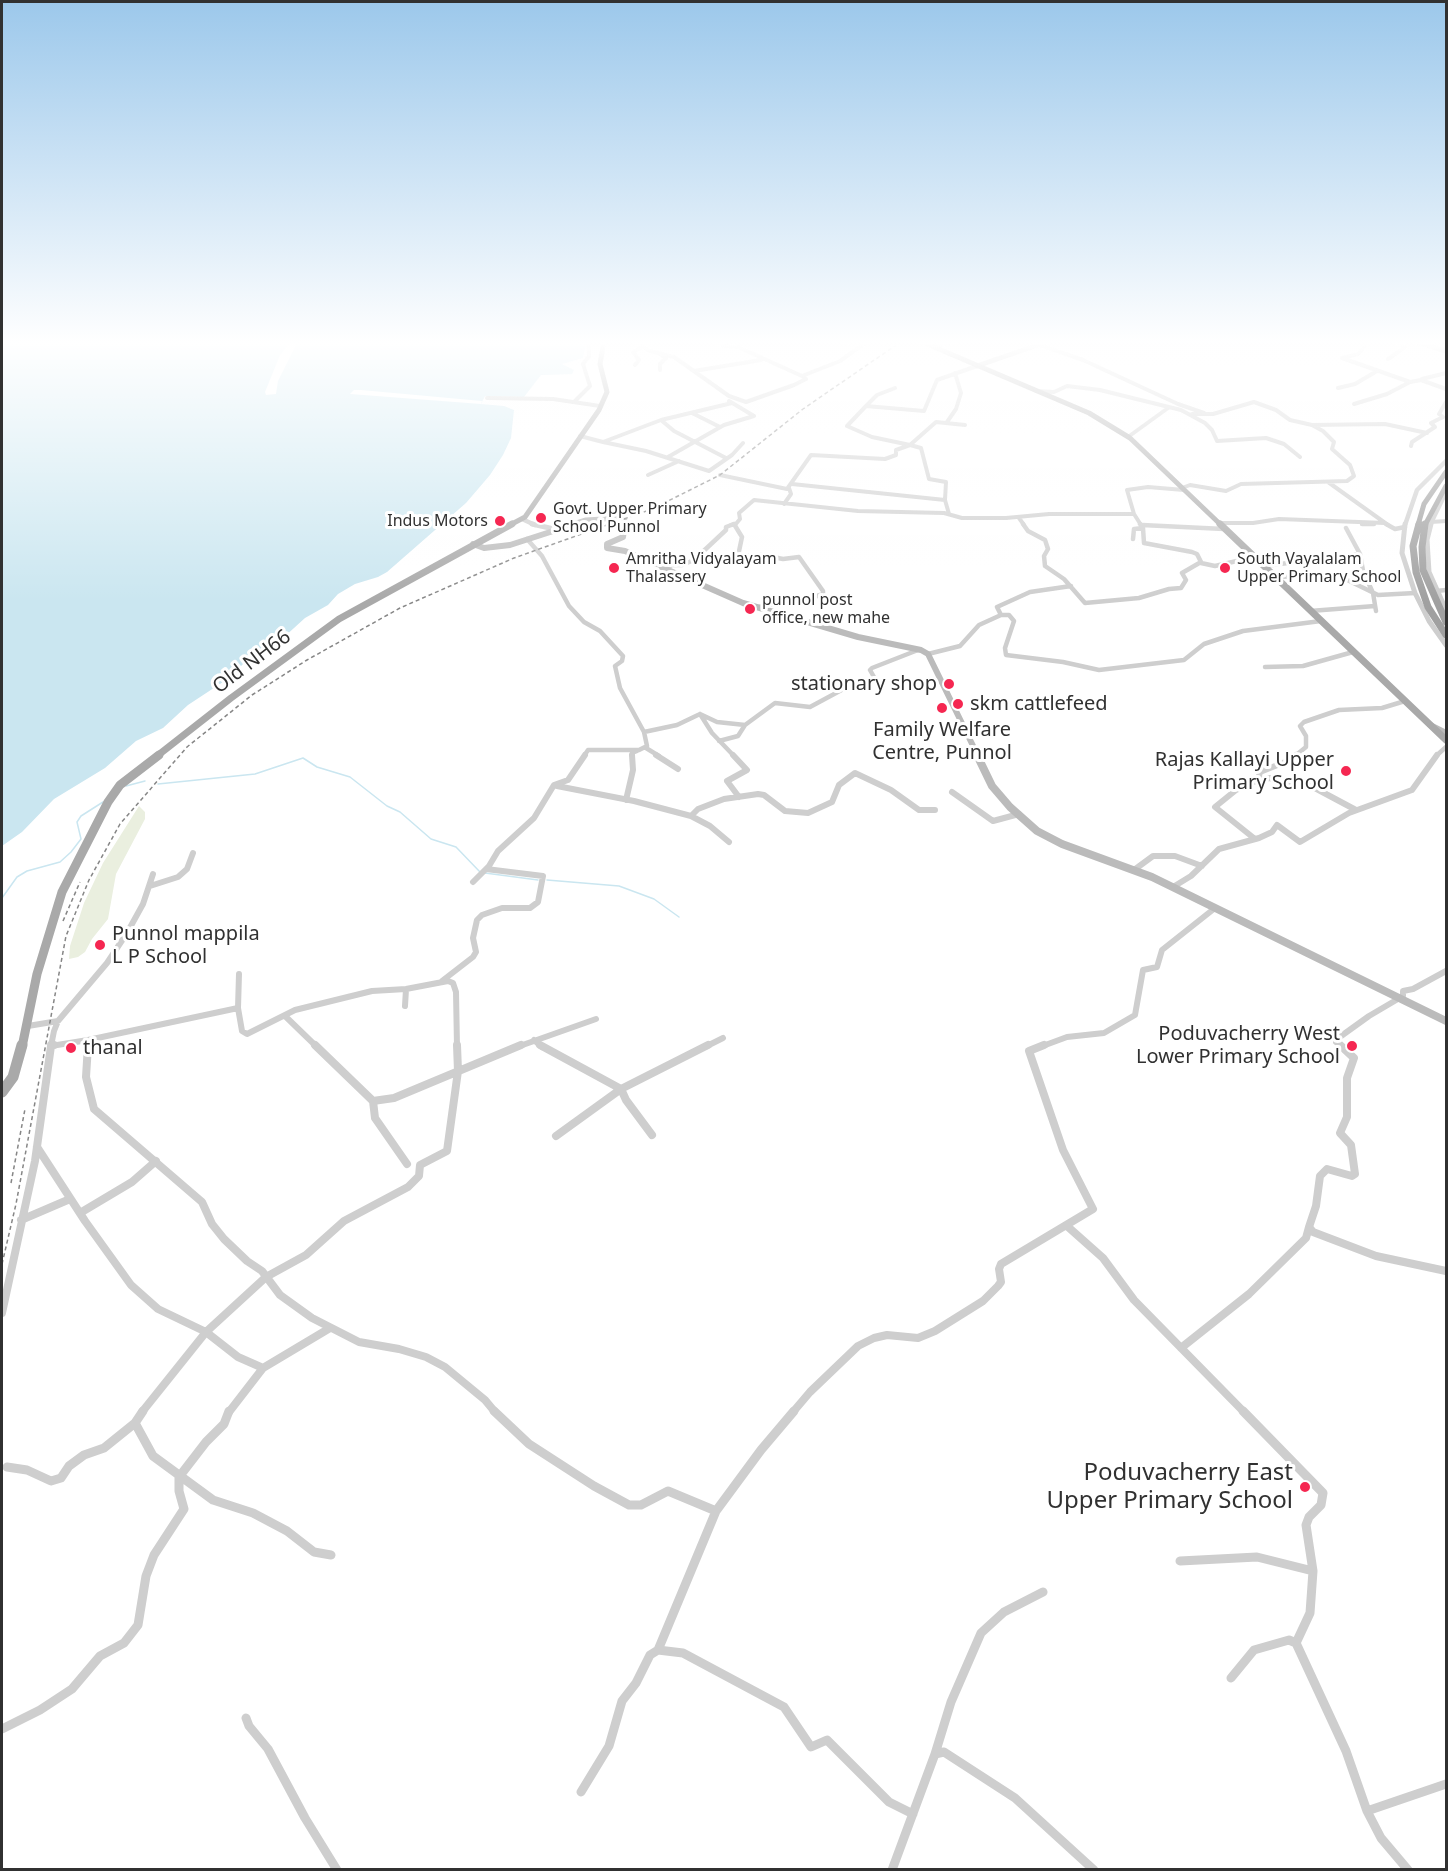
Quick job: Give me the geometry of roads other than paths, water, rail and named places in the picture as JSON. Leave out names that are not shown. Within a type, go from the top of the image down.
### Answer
[{"type":"highway","points":[[1446,472],[1424,504],[1413,546],[1416,572],[1428,607],[1446,635]]},
{"type":"highway","points":[[1446,486],[1432,507],[1423,529],[1422,548],[1424,570],[1446,622]]},
{"type":"main road","name":"Old NH66","points":[[2,1092],[13,1077],[28,1026],[37,974],[62,892],[108,802],[120,785],[318,633],[473,544],[522,519],[586,428]]},
{"type":"main road","points":[[1113,428],[1128,437],[1446,740]]},
{"type":"main road","points":[[473,544],[488,548],[596,518],[614,517],[625,520],[623,537],[606,544],[607,548],[625,552],[758,608],[858,637],[928,654],[992,786],[1037,831],[1062,844],[1173,887],[1446,1021]]},
{"type":"main road","points":[[1430,725],[1446,733]]},
{"type":"street","points":[[603,441],[638,428]]},
{"type":"street","points":[[673,428],[694,442],[726,458]]},
{"type":"street","points":[[668,457],[718,428]]},
{"type":"street","points":[[849,428],[884,440],[921,448],[929,479],[946,482],[945,500],[949,514]]},
{"type":"street","points":[[784,504],[791,494],[790,486],[806,465],[808,458],[813,455],[885,459],[896,455],[896,450],[910,445],[928,428]]},
{"type":"street","points":[[1128,437],[1140,428]]},
{"type":"street","points":[[1210,428],[1217,441],[1266,438],[1284,444],[1300,457]]},
{"type":"street","points":[[1201,563],[1197,554],[1192,552],[1144,543],[1143,527],[1134,514],[1127,490],[1148,487],[1183,489],[1190,486],[1226,491],[1235,486],[1252,483],[1328,482],[1352,479],[1354,476],[1352,469],[1332,449],[1335,445],[1331,438],[1315,428]]},
{"type":"street","points":[[1406,428],[1427,433]]},
{"type":"street","points":[[1411,446],[1412,442],[1432,428]]},
{"type":"street","points":[[580,436],[680,460],[709,471],[743,443]]},
{"type":"street","points":[[648,475],[680,460]]},
{"type":"street","points":[[1446,461],[1417,490],[1405,527],[1402,553],[1415,593],[1429,621],[1446,645]]},
{"type":"street","points":[[720,475],[790,486],[945,500]]},
{"type":"street","points":[[1328,482],[1395,529],[1405,527]]},
{"type":"street","points":[[1446,492],[1431,522],[1427,550],[1436,591],[1446,610]]},
{"type":"street","points":[[666,570],[672,565],[682,565],[694,560],[726,530],[726,527],[740,519],[742,510],[754,500],[858,511],[949,514],[962,518],[1019,518],[1049,514],[1134,514]]},
{"type":"street","points":[[1019,518],[1028,531],[1045,540],[1048,549],[1044,556],[1045,566],[1071,586],[1085,603],[1138,598],[1180,588],[1186,580],[1182,573],[1201,563],[1215,566],[1254,556]]},
{"type":"street","points":[[522,519],[537,526],[554,529]]},
{"type":"street","points":[[1218,523],[1253,524],[1279,519],[1385,523]]},
{"type":"street","points":[[1431,522],[1446,521]]},
{"type":"street","points":[[734,524],[742,537],[738,556],[763,555],[783,559],[798,557],[822,588],[823,594],[758,608]]},
{"type":"street","points":[[1133,539],[1134,529],[1143,527],[1224,529]]},
{"type":"street","points":[[1310,610],[1375,608],[1373,593],[1363,571],[1359,554],[1346,528]]},
{"type":"street","points":[[527,539],[542,556],[569,606],[584,622],[600,631],[623,656],[622,661],[615,666],[621,693],[644,732],[646,748]]},
{"type":"street","points":[[1264,566],[1359,554]]},
{"type":"street","points":[[1275,577],[1336,575],[1373,593],[1384,595],[1415,593]]},
{"type":"street","points":[[1001,615],[997,607],[1030,592],[1071,586]]},
{"type":"street","points":[[1436,591],[1446,590]]},
{"type":"street","points":[[928,654],[960,646],[966,642],[975,628],[1001,615],[1009,615],[1014,621],[1005,648],[1006,656],[1063,662],[1099,670],[1184,660],[1204,644],[1243,631],[1321,621]]},
{"type":"street","points":[[719,741],[738,736],[745,725],[775,703],[810,708],[849,686],[871,679],[874,677],[870,670],[872,668],[918,650]]},
{"type":"street","points":[[1265,668],[1303,666],[1353,652]]},
{"type":"street","points":[[1257,781],[1260,772],[1290,760],[1306,747],[1306,736],[1300,726],[1305,722],[1339,711],[1382,708],[1405,701]]},
{"type":"street","points":[[644,732],[677,725],[700,714]]},
{"type":"street","points":[[700,714],[717,722],[745,725]]},
{"type":"street","points":[[700,714],[719,741],[747,770],[727,781],[739,797]]},
{"type":"street","points":[[1173,887],[1202,866],[1219,849],[1255,839],[1272,831],[1277,825],[1300,842],[1356,810],[1412,790],[1438,753],[1446,747]]},
{"type":"street","points":[[626,800],[633,770],[632,753],[646,748],[678,769]]},
{"type":"street","points":[[473,882],[498,851],[534,818],[554,785],[568,780],[588,750],[639,750]]},
{"type":"street","points":[[691,816],[698,809],[712,803],[739,797],[764,795],[785,811],[807,813],[832,802],[839,785],[855,773],[891,790],[919,810],[935,810]]},
{"type":"street","points":[[1255,839],[1215,807],[1236,790],[1270,777],[1291,787],[1311,786],[1356,810]]},
{"type":"street","points":[[554,785],[691,816],[710,826],[729,842]]},
{"type":"street","points":[[952,792],[993,821],[1019,814]]},
{"type":"street","points":[[150,886],[178,877],[188,869],[193,853]]},
{"type":"street","points":[[1134,870],[1153,856],[1175,856],[1202,866]]},
{"type":"street","points":[[239,974],[238,1008],[244,1034],[295,1010],[349,996],[391,989],[406,989],[441,981],[473,957],[476,952],[473,938],[477,920],[482,915],[502,908],[530,908],[538,902],[543,876],[483,871]]},
{"type":"street","points":[[2,1313],[37,1147],[51,1046],[58,1021],[117,948],[134,922],[153,874]]},
{"type":"street","points":[[658,1650],[716,1511],[761,1450],[810,1392],[858,1346],[886,1335],[918,1338],[935,1331],[983,1301],[1001,1282],[999,1269],[1002,1264],[1093,1209],[1063,1150],[1029,1051],[1067,1037],[1104,1033],[1135,1014],[1143,970],[1157,967],[1162,950],[1215,908]]},
{"type":"street","points":[[1181,1348],[1250,1294],[1306,1238],[1316,1206],[1320,1176],[1327,1169],[1352,1176],[1355,1174],[1351,1145],[1340,1133],[1347,1117],[1347,1078],[1354,1058],[1336,1042],[1337,1039],[1403,996],[1403,991],[1419,986],[1446,971]]},
{"type":"street","points":[[7,1467],[27,1470],[51,1481],[61,1478],[69,1466],[84,1455],[104,1448],[135,1423],[149,1402],[189,1356],[206,1332],[266,1277],[306,1255],[344,1221],[408,1187],[419,1176],[420,1165],[447,1151],[458,1071],[456,992],[453,984],[441,981]]},
{"type":"street","points":[[405,1006],[406,989]]},
{"type":"street","points":[[51,1046],[238,1008]]},
{"type":"street","points":[[285,1016],[373,1101],[375,1118],[407,1164]]},
{"type":"street","points":[[373,1101],[394,1098],[534,1040],[576,1028],[596,1019]]},
{"type":"street","points":[[28,1026],[58,1021]]},
{"type":"street","points":[[556,1136],[621,1089],[723,1038]]},
{"type":"street","points":[[88,1040],[86,1077],[94,1109],[202,1202],[212,1224],[224,1239],[266,1277],[280,1295],[330,1328],[359,1342],[399,1349],[426,1357],[445,1367],[485,1400],[502,1420],[529,1444],[629,1505],[641,1505],[668,1491],[716,1511]]},
{"type":"street","points":[[534,1040],[542,1047],[621,1089],[626,1100],[652,1135]]},
{"type":"street","points":[[37,1147],[70,1199],[131,1285],[158,1309],[206,1332],[238,1357],[263,1368]]},
{"type":"street","points":[[80,1213],[132,1182],[156,1161]]},
{"type":"street","points":[[21,1220],[70,1199]]},
{"type":"street","points":[[1067,1226],[1103,1258],[1134,1300],[1323,1493],[1321,1505],[1309,1517],[1306,1525],[1313,1571],[1310,1613],[1296,1643]]},
{"type":"street","points":[[1309,1227],[1313,1232],[1376,1256],[1446,1270]]},
{"type":"street","points":[[2,1729],[40,1710],[72,1689],[100,1656],[124,1643],[138,1625],[146,1575],[154,1555],[184,1509],[179,1491],[179,1477],[206,1442],[224,1424],[231,1407],[263,1368],[330,1328]]},
{"type":"street","points":[[135,1423],[153,1456],[213,1500],[253,1513],[287,1531],[314,1552],[331,1555]]},
{"type":"street","points":[[1180,1561],[1257,1557],[1313,1571]]},
{"type":"street","points":[[892,1869],[935,1754],[951,1702],[981,1633],[1004,1612],[1042,1592]]},
{"type":"street","points":[[1231,1678],[1254,1650],[1288,1640],[1296,1643],[1346,1751],[1366,1811],[1381,1838],[1408,1869]]},
{"type":"street","points":[[581,1792],[609,1746],[622,1701],[636,1683],[650,1654],[658,1650],[683,1653],[784,1707],[811,1747],[828,1740],[890,1802],[913,1814]]},
{"type":"street","points":[[246,1718],[249,1726],[268,1749],[305,1818],[337,1869]]},
{"type":"street","points":[[935,1754],[944,1752],[1016,1798],[1094,1869]]},
{"type":"street","points":[[1366,1811],[1446,1784]]},
{"type":"water","points":[[2,428],[512,428],[511,438],[503,455],[490,475],[466,503],[387,572],[355,584],[338,594],[328,605],[305,618],[283,638],[243,664],[229,678],[188,705],[163,728],[136,741],[105,768],[54,799],[22,832],[2,846]]},
{"type":"waterway","points":[[158,784],[255,774],[303,758],[317,767],[350,777],[387,806],[400,812],[431,839],[456,847],[480,872]]},
{"type":"waterway","points":[[126,786],[145,781]]},
{"type":"waterway","points":[[2,898],[17,877],[27,871],[60,862],[71,852],[81,839],[77,822],[81,816],[103,802]]},
{"type":"waterway","points":[[485,873],[538,880]]},
{"type":"waterway","points":[[547,880],[619,886],[654,899],[679,917]]},
{"type":"railway","points":[[2,1264],[16,1204],[66,936],[89,880],[120,824],[187,747],[252,695],[307,660],[400,608],[514,558],[652,509],[720,475],[779,428]]},
{"type":"railway","points":[[63,921],[80,882]]},
{"type":"railway","points":[[11,1183],[25,1109]]},
{"type":"place","name":"Govt. Upper Primary School Punnol","points":[[541,518]]},
{"type":"place","name":"Indus Motors","points":[[500,521]]},
{"type":"place","name":"Amritha Vidyalayam Thalassery","points":[[614,568]]},
{"type":"place","name":"South Vayalalam Upper Primary School","points":[[1225,568]]},
{"type":"place","name":"punnol post office, new mahe","points":[[750,609]]},
{"type":"place","name":"stationary shop","points":[[949,684]]},
{"type":"place","name":"skm cattlefeed","points":[[958,704]]},
{"type":"place","name":"Family Welfare Centre, Punnol","points":[[942,708]]},
{"type":"place","name":"Rajas Kallayi Upper Primary School","points":[[1346,771]]},
{"type":"place","name":"Punnol mappila L P School","points":[[100,945]]},
{"type":"place","name":"Poduvacherry West Lower Primary School","points":[[1352,1046]]},
{"type":"place","name":"thanal","points":[[71,1048]]},
{"type":"place","name":"Poduvacherry East Upper Primary School","points":[[1305,1487]]}]
